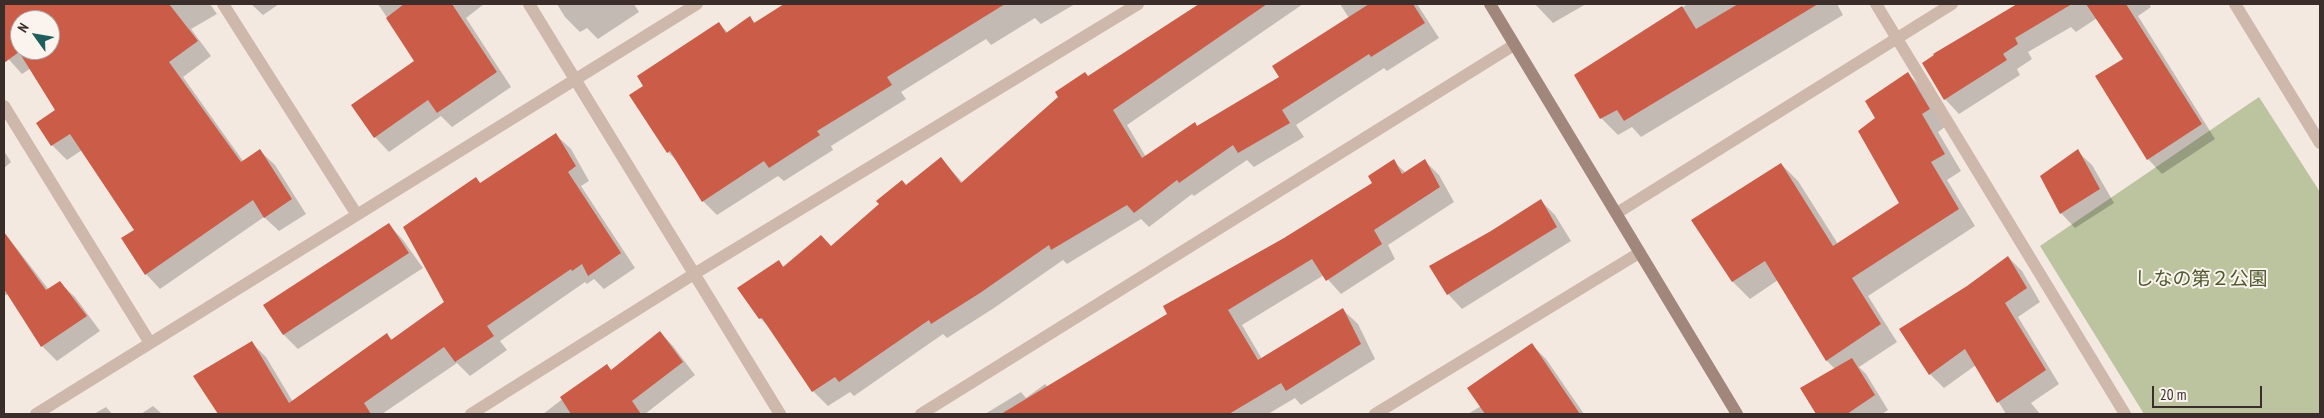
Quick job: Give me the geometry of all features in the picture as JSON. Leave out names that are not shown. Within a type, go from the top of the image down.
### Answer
[{"type":"street","points":[[223,4],[357,215]]},
{"type":"street","points":[[529,4],[780,414]]},
{"type":"street","points":[[36,414],[697,4]]},
{"type":"street","points":[[471,414],[694,274],[1138,4]]},
{"type":"street","points":[[1490,4],[1737,414]]},
{"type":"street","points":[[1876,4],[2125,414]]},
{"type":"street","points":[[1617,213],[1952,4]]},
{"type":"street","points":[[2235,4],[2320,143]]},
{"type":"street","points":[[920,414],[1514,45]]},
{"type":"street","points":[[4,106],[150,343]]},
{"type":"street","points":[[1375,414],[1639,253]]},
{"type":"green space","name":"しなの第２公園","points":[[2259,97],[2320,192],[2320,414],[2144,414],[2040,246]]},
{"type":"building","points":[[4,4],[169,4],[198,41],[169,62],[241,162],[260,149],[292,199],[264,218],[253,200],[145,275],[121,238],[134,230],[70,134],[51,146],[36,123],[55,110],[24,60],[60,60],[60,10],[10,10],[10,59],[4,63]]},
{"type":"building","points":[[404,4],[452,4],[497,72],[437,113],[428,100],[374,138],[351,105],[414,61],[386,18]]},
{"type":"building","points":[[784,4],[1005,4],[887,77],[892,85],[817,131],[820,135],[769,168],[764,161],[702,202],[670,151],[667,153],[629,95],[643,86],[637,76],[719,22],[726,33],[750,16],[754,23]]},
{"type":"building","points":[[1199,4],[1267,4],[1113,110],[1142,158],[1195,122],[1197,126],[1279,77],[1272,66],[1369,4],[1413,4],[1425,23],[1371,57],[1369,54],[1282,110],[1290,123],[1238,153],[1233,145],[1179,183],[1177,180],[1134,213],[1127,205],[1051,250],[1049,245],[931,324],[929,320],[839,382],[835,377],[812,392],[762,318],[759,319],[737,288],[779,260],[783,267],[821,235],[831,246],[879,204],[876,201],[902,180],[906,185],[941,157],[961,183],[1058,97],[1055,92],[1085,72],[1088,76]]},
{"type":"building","points":[[1738,4],[1818,4],[1624,121],[1617,110],[1600,119],[1574,75],[1682,6],[1696,29]]},
{"type":"building","points":[[2017,4],[2072,4],[2015,38],[2018,44],[2003,54],[2007,60],[1944,100],[1922,63],[1933,54]]},
{"type":"building","points":[[2086,4],[2126,4],[2202,124],[2147,160],[2095,76],[2123,59]]},
{"type":"building","points":[[1908,72],[1930,109],[1922,114],[1945,154],[1931,162],[1959,209],[1852,278],[1881,324],[1826,361],[1765,261],[1732,282],[1691,220],[1781,163],[1833,246],[1899,203],[1858,131],[1875,118],[1865,101]]},
{"type":"building","points":[[556,133],[576,166],[568,172],[621,253],[588,276],[582,264],[572,271],[571,269],[487,326],[494,336],[455,362],[444,347],[364,403],[371,414],[218,414],[193,376],[252,341],[289,403],[387,333],[391,340],[444,302],[403,227],[476,177],[480,183]]},
{"type":"building","points":[[2078,149],[2100,189],[2060,214],[2040,176]]},
{"type":"building","points":[[1394,159],[1402,174],[1425,159],[1440,187],[1374,230],[1382,244],[1326,281],[1312,259],[1228,310],[1258,360],[1343,308],[1361,344],[1286,391],[1281,383],[1229,414],[1001,414],[1167,314],[1163,306],[1284,238],[1372,183],[1368,176]]},
{"type":"building","points":[[1541,199],[1557,227],[1447,295],[1429,266],[1491,231]]},
{"type":"building","points":[[389,223],[409,253],[283,335],[263,305]]},
{"type":"building","points":[[4,232],[46,290],[60,281],[87,316],[41,347],[4,289]]},
{"type":"building","points":[[2008,256],[2027,288],[2005,303],[2046,370],[1997,403],[1965,349],[1929,375],[1899,329],[1967,286]]},
{"type":"building","points":[[660,331],[683,362],[632,401],[641,414],[571,414],[560,397],[607,364],[611,370]]},
{"type":"building","points":[[1532,343],[1580,414],[1485,414],[1467,388]]},
{"type":"building","points":[[1852,358],[1875,395],[1847,414],[1816,414],[1800,388]]}]
